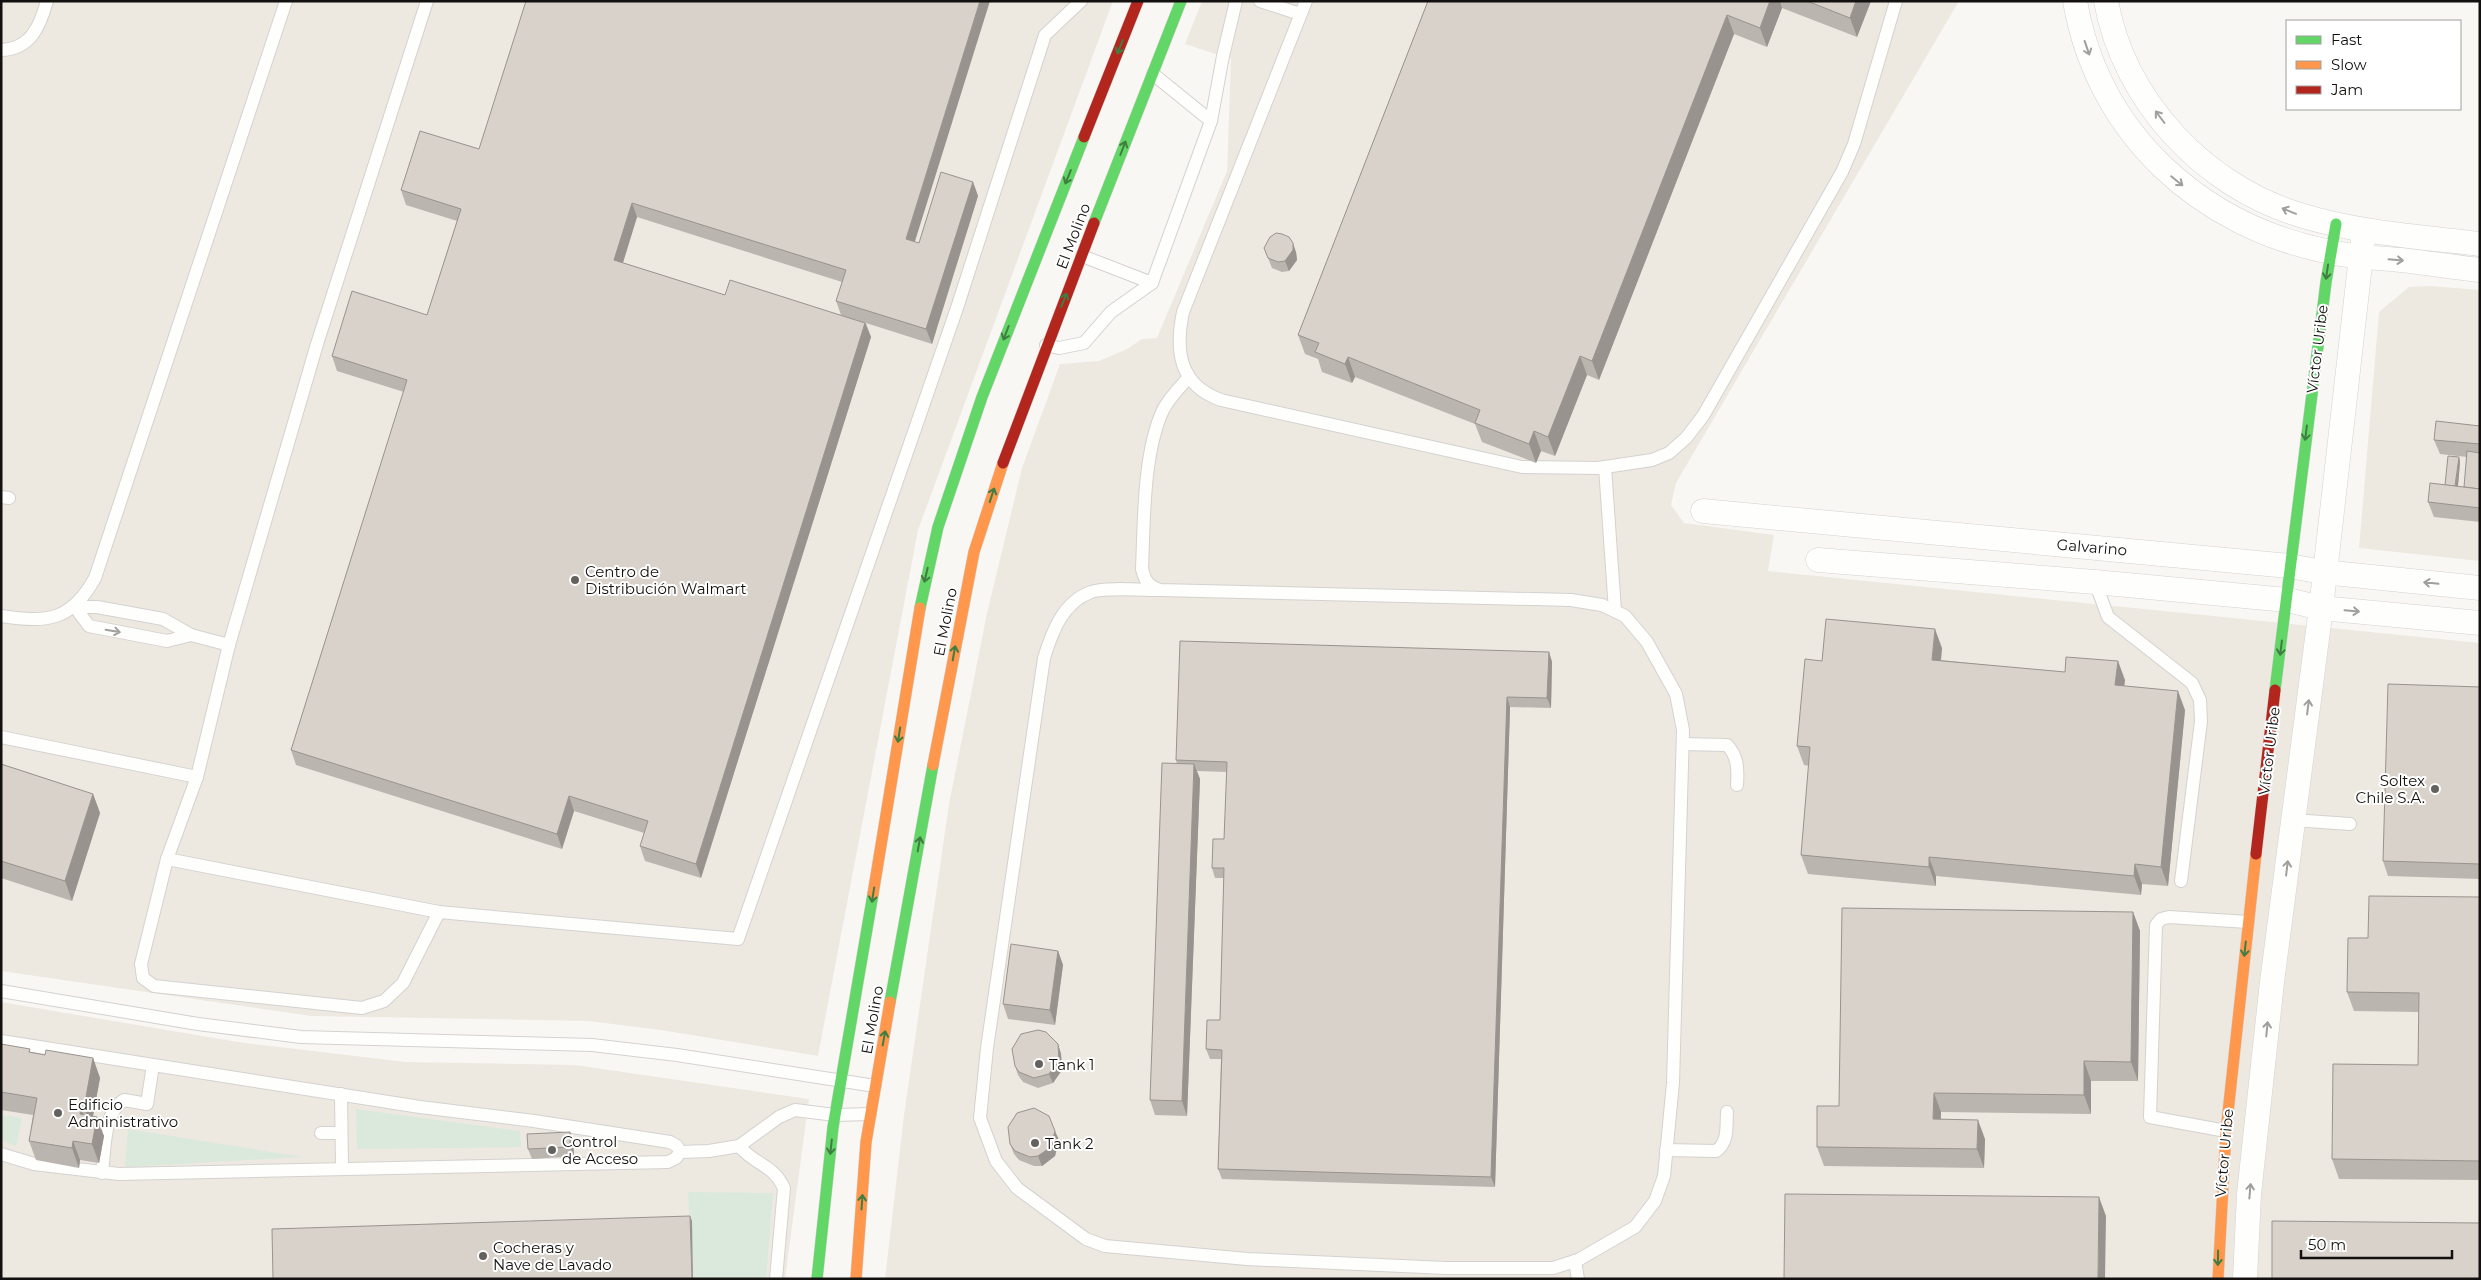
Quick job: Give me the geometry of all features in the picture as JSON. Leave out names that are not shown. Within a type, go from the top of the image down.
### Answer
[{"type":"street","name":"El Molino","points":[[817,1279],[835,1115],[922,594],[938,528],[985,388],[1138,1]]},
{"type":"street","name":"El Molino","points":[[856,1279],[866,1142],[870,1114],[958,631],[976,547],[1004,459],[1046,345],[1181,1]]},
{"type":"street","points":[[2075,1],[2086,45],[2104,91],[2121,120],[2153,158],[2194,194],[2240,222],[2294,243],[2361,257],[2480,270]]},
{"type":"street","points":[[2106,1],[2116,40],[2137,85],[2164,123],[2199,161],[2246,191],[2299,215],[2364,230],[2480,244]]},
{"type":"street","points":[[1103,91],[1116,89]]},
{"type":"street","points":[[1129,93],[1140,107]]},
{"type":"street","name":"Víctor Uribe","points":[[2218,1279],[2226,1131],[2248,922],[2287,600],[2289,566],[2330,252],[2336,224]]},
{"type":"street","name":"Víctor Uribe","points":[[2245,1279],[2246,1240],[2255,1135],[2272,982],[2321,608],[2364,230]]},
{"type":"street","name":"Galvarino","points":[[1703,511],[2289,566],[2324,572],[2480,588]]},
{"type":"street","points":[[938,528],[944,541],[949,545]]},
{"type":"street","points":[[1923,568],[1926,531]]},
{"type":"street","points":[[962,550],[976,547]]},
{"type":"street","points":[[1818,560],[2095,582],[2287,600],[2321,608],[2480,623]]},
{"type":"street","points":[[2226,1131],[2255,1135]]},
{"type":"lane","points":[[1,50],[22,45],[31,37],[40,25],[47,1]]},
{"type":"lane","points":[[1,616],[55,618],[75,607],[84,597],[95,578],[286,1]]},
{"type":"lane","points":[[427,1],[317,344],[229,645],[197,777],[167,858],[141,964],[143,978],[154,986],[362,1008],[384,1001],[403,982],[439,912]]},
{"type":"lane","points":[[167,858],[439,912],[738,940],[958,308],[1045,35],[1081,1]]},
{"type":"lane","points":[[1046,345],[1059,348],[1084,343],[1111,312],[1152,283],[1211,121],[1223,56],[1236,1]]},
{"type":"lane","points":[[1260,1],[1300,14]]},
{"type":"lane","points":[[1306,1],[1183,312],[1178,350],[1189,377],[1207,395],[1221,400],[1522,467],[1605,467],[1652,460],[1669,453],[1686,438],[1703,416],[1842,172],[1857,134],[1896,1]]},
{"type":"lane","points":[[1153,74],[1211,121]]},
{"type":"lane","points":[[1082,256],[1152,283]]},
{"type":"lane","points":[[1160,590],[1151,587],[1145,580],[1142,569],[1146,486],[1155,434],[1163,410],[1189,377]]},
{"type":"lane","points":[[1605,467],[1615,611]]},
{"type":"lane","points":[[2095,582],[2108,617],[2192,683],[2200,700],[2201,720],[2180,881]]},
{"type":"lane","points":[[1160,590],[1571,600],[1602,605],[1625,616],[1647,642],[1676,694],[1683,730],[1683,744],[1673,1083],[1664,1176],[1655,1201],[1636,1227],[1575,1261],[1553,1268],[1488,1273],[1446,1268],[1247,1259],[1105,1246],[1086,1239],[1017,1188],[996,1160],[980,1118],[987,1048],[1044,658],[1053,628],[1074,602],[1092,591],[1160,590]]},
{"type":"lane","points":[[75,607],[97,607],[163,619],[191,635],[229,645]]},
{"type":"lane","points":[[75,607],[89,626],[167,641],[191,635]]},
{"type":"lane","points":[[1,737],[197,777]]},
{"type":"lane","points":[[1683,744],[1727,745],[1734,752],[1738,768],[1738,785]]},
{"type":"lane","points":[[2293,820],[2350,824]]},
{"type":"lane","points":[[2226,1131],[2150,1117],[2156,925],[2161,919],[2170,917],[2248,922]]},
{"type":"lane","points":[[1,991],[198,1024],[301,1037],[592,1045],[677,1055],[875,1086]]},
{"type":"lane","points":[[1,1041],[420,1107],[534,1121],[670,1142],[677,1146],[680,1152]]},
{"type":"lane","points":[[102,1173],[110,1116],[116,1105],[124,1100],[147,1104],[153,1065]]},
{"type":"lane","points":[[341,1094],[342,1168]]},
{"type":"lane","points":[[680,1152],[710,1151],[740,1146],[779,1117],[795,1110],[835,1115],[870,1114]]},
{"type":"lane","points":[[1666,1150],[1716,1151],[1723,1146],[1726,1138],[1727,1112]]},
{"type":"lane","points":[[321,1133],[341,1133]]},
{"type":"lane","points":[[740,1146],[749,1158],[778,1175],[784,1188],[776,1279]]},
{"type":"lane","points":[[1,1154],[34,1164],[102,1173],[668,1162],[676,1158],[680,1152]]},
{"type":"lane","points":[[1575,1261],[1578,1279]]},
{"type":"shaded area","points":[[1,1],[1113,1],[918,530],[818,1056],[661,1030],[588,1021],[311,1016],[1,971]]},
{"type":"shaded area","points":[[1202,1],[1959,1],[1676,483],[1671,505],[1684,523],[1774,535],[1768,571],[2480,643],[2480,1279],[885,1279],[904,1115],[949,804],[987,613],[1022,468],[1060,364],[1099,361],[1127,349],[1142,339],[1157,338],[1227,171],[1231,59],[1185,44]]},
{"type":"shaded area","points":[[2431,286],[2480,290],[2480,561],[2359,548],[2379,312],[2409,287]]},
{"type":"shaded area","points":[[1,1002],[238,1042],[406,1062],[575,1065],[809,1099],[785,1279],[1,1279]]},
{"type":"green space","points":[[356,1109],[520,1131],[521,1147],[357,1149]]},
{"type":"green space","points":[[1,1115],[22,1118],[16,1146],[1,1140]]},
{"type":"green space","points":[[128,1129],[302,1157],[125,1167]]},
{"type":"green space","points":[[688,1192],[773,1193],[766,1279],[692,1279]]},
{"type":"building","name":"Centro de Distribución Walmart","points":[[526,1],[980,1],[906,239],[919,243],[941,172],[973,182],[926,329],[836,301],[846,270],[632,203],[614,260],[725,295],[730,280],[865,323],[696,864],[640,846],[648,821],[569,796],[557,834],[291,750],[407,380],[332,356],[352,291],[427,315],[461,209],[401,190],[420,131],[479,149]]},
{"type":"building","points":[[1428,1],[1770,1],[1760,28],[1727,15],[1592,361],[1580,356],[1548,437],[1534,431],[1529,444],[1475,423],[1480,410],[1348,357],[1345,364],[1315,352],[1319,343],[1298,335]]},
{"type":"building","points":[[1807,1],[1856,1],[1850,18]]},
{"type":"building","points":[[1276,233],[1289,237],[1293,243],[1293,250],[1285,261],[1278,262],[1268,258],[1264,248],[1270,237]]},
{"type":"building","points":[[2436,421],[2480,426],[2480,444],[2434,440]]},
{"type":"building","points":[[2467,451],[2480,453],[2480,489],[2464,487]]},
{"type":"building","points":[[2448,456],[2459,457],[2455,486],[2445,485]]},
{"type":"building","points":[[2430,483],[2480,489],[2480,508],[2428,502]]},
{"type":"building","points":[[1826,619],[1935,629],[1932,660],[2065,672],[2066,657],[2118,661],[2115,685],[2178,691],[2161,867],[2135,864],[2134,876],[1929,857],[1929,867],[1801,855],[1810,747],[1797,746],[1805,659],[1822,661]]},
{"type":"building","points":[[1180,641],[1549,652],[1547,698],[1507,697],[1491,1177],[1218,1169],[1222,1050],[1206,1049],[1207,1020],[1220,1020],[1224,868],[1212,868],[1213,839],[1224,839],[1227,762],[1176,760]]},
{"type":"building","name":"Soltex Chile S.A.","points":[[2388,684],[2480,687],[2480,864],[2383,861]]},
{"type":"building","points":[[1162,763],[1194,764],[1182,1101],[1150,1100]]},
{"type":"building","points":[[1,764],[93,794],[65,881],[1,861]]},
{"type":"building","points":[[2369,896],[2480,897],[2480,1161],[2332,1159],[2333,1064],[2418,1065],[2419,993],[2347,992],[2348,938],[2368,938]]},
{"type":"building","points":[[1842,908],[2133,912],[2131,1062],[2084,1061],[2084,1095],[1934,1093],[1933,1119],[1978,1120],[1977,1149],[1817,1147],[1817,1106],[1839,1106]]},
{"type":"building","points":[[1011,944],[1058,951],[1050,1010],[1003,1004]]},
{"type":"building","name":"Tank 1","points":[[1038,1030],[1046,1032],[1058,1044],[1059,1060],[1049,1074],[1034,1078],[1019,1072],[1015,1066],[1012,1049],[1021,1034]]},
{"type":"building","name":"Edificio Administrativo","points":[[1,1044],[30,1049],[29,1052],[45,1055],[46,1050],[93,1058],[84,1108],[81,1108],[80,1114],[97,1117],[92,1144],[73,1141],[72,1148],[29,1141],[37,1098],[1,1092]]},
{"type":"building","name":"Tank 2","points":[[1034,1108],[1049,1116],[1055,1131],[1051,1147],[1038,1156],[1030,1157],[1015,1151],[1010,1144],[1008,1127],[1017,1113]]},
{"type":"building","points":[[570,1132],[570,1147],[528,1149],[527,1134]]},
{"type":"building","points":[[1785,1194],[2099,1197],[2098,1279],[1784,1279]]},
{"type":"building","name":"Cocheras y Nave de Lavado","points":[[690,1216],[692,1279],[273,1279],[272,1229]]},
{"type":"building","points":[[2272,1221],[2480,1223],[2480,1279],[2272,1279]]},
{"type":"traffic: fast","points":[[1094,223],[1181,1]]},
{"type":"traffic: fast","points":[[920,608],[938,527],[982,397],[1084,137]]},
{"type":"traffic: fast","points":[[2275,690],[2326,282],[2336,224]]},
{"type":"traffic: fast","points":[[890,1002],[933,765]]},
{"type":"traffic: fast","points":[[817,1279],[833,1127],[873,894]]},
{"type":"traffic: slow","points":[[933,765],[974,552],[1003,463]]},
{"type":"traffic: slow","points":[[873,894],[920,608]]},
{"type":"traffic: slow","points":[[2218,1279],[2226,1131],[2256,854]]},
{"type":"traffic: slow","points":[[856,1279],[866,1142],[890,1002]]},
{"type":"traffic: jam","points":[[1084,137],[1138,1]]},
{"type":"traffic: jam","points":[[1003,463],[1094,223]]},
{"type":"traffic: jam","points":[[2256,854],[2275,690]]},
{"type":"place","name":"Centro de Distribución Walmart","points":[[575,580]]},
{"type":"place","name":"Soltex Chile S.A.","points":[[2435,789]]},
{"type":"place","name":"Tank 1","points":[[1039,1064]]},
{"type":"place","name":"Edificio Administrativo","points":[[58,1113]]},
{"type":"place","name":"Tank 2","points":[[1035,1143]]},
{"type":"place","name":"Control de Acceso","points":[[552,1150]]},
{"type":"place","name":"Cocheras y Nave de Lavado","points":[[483,1256]]}]
